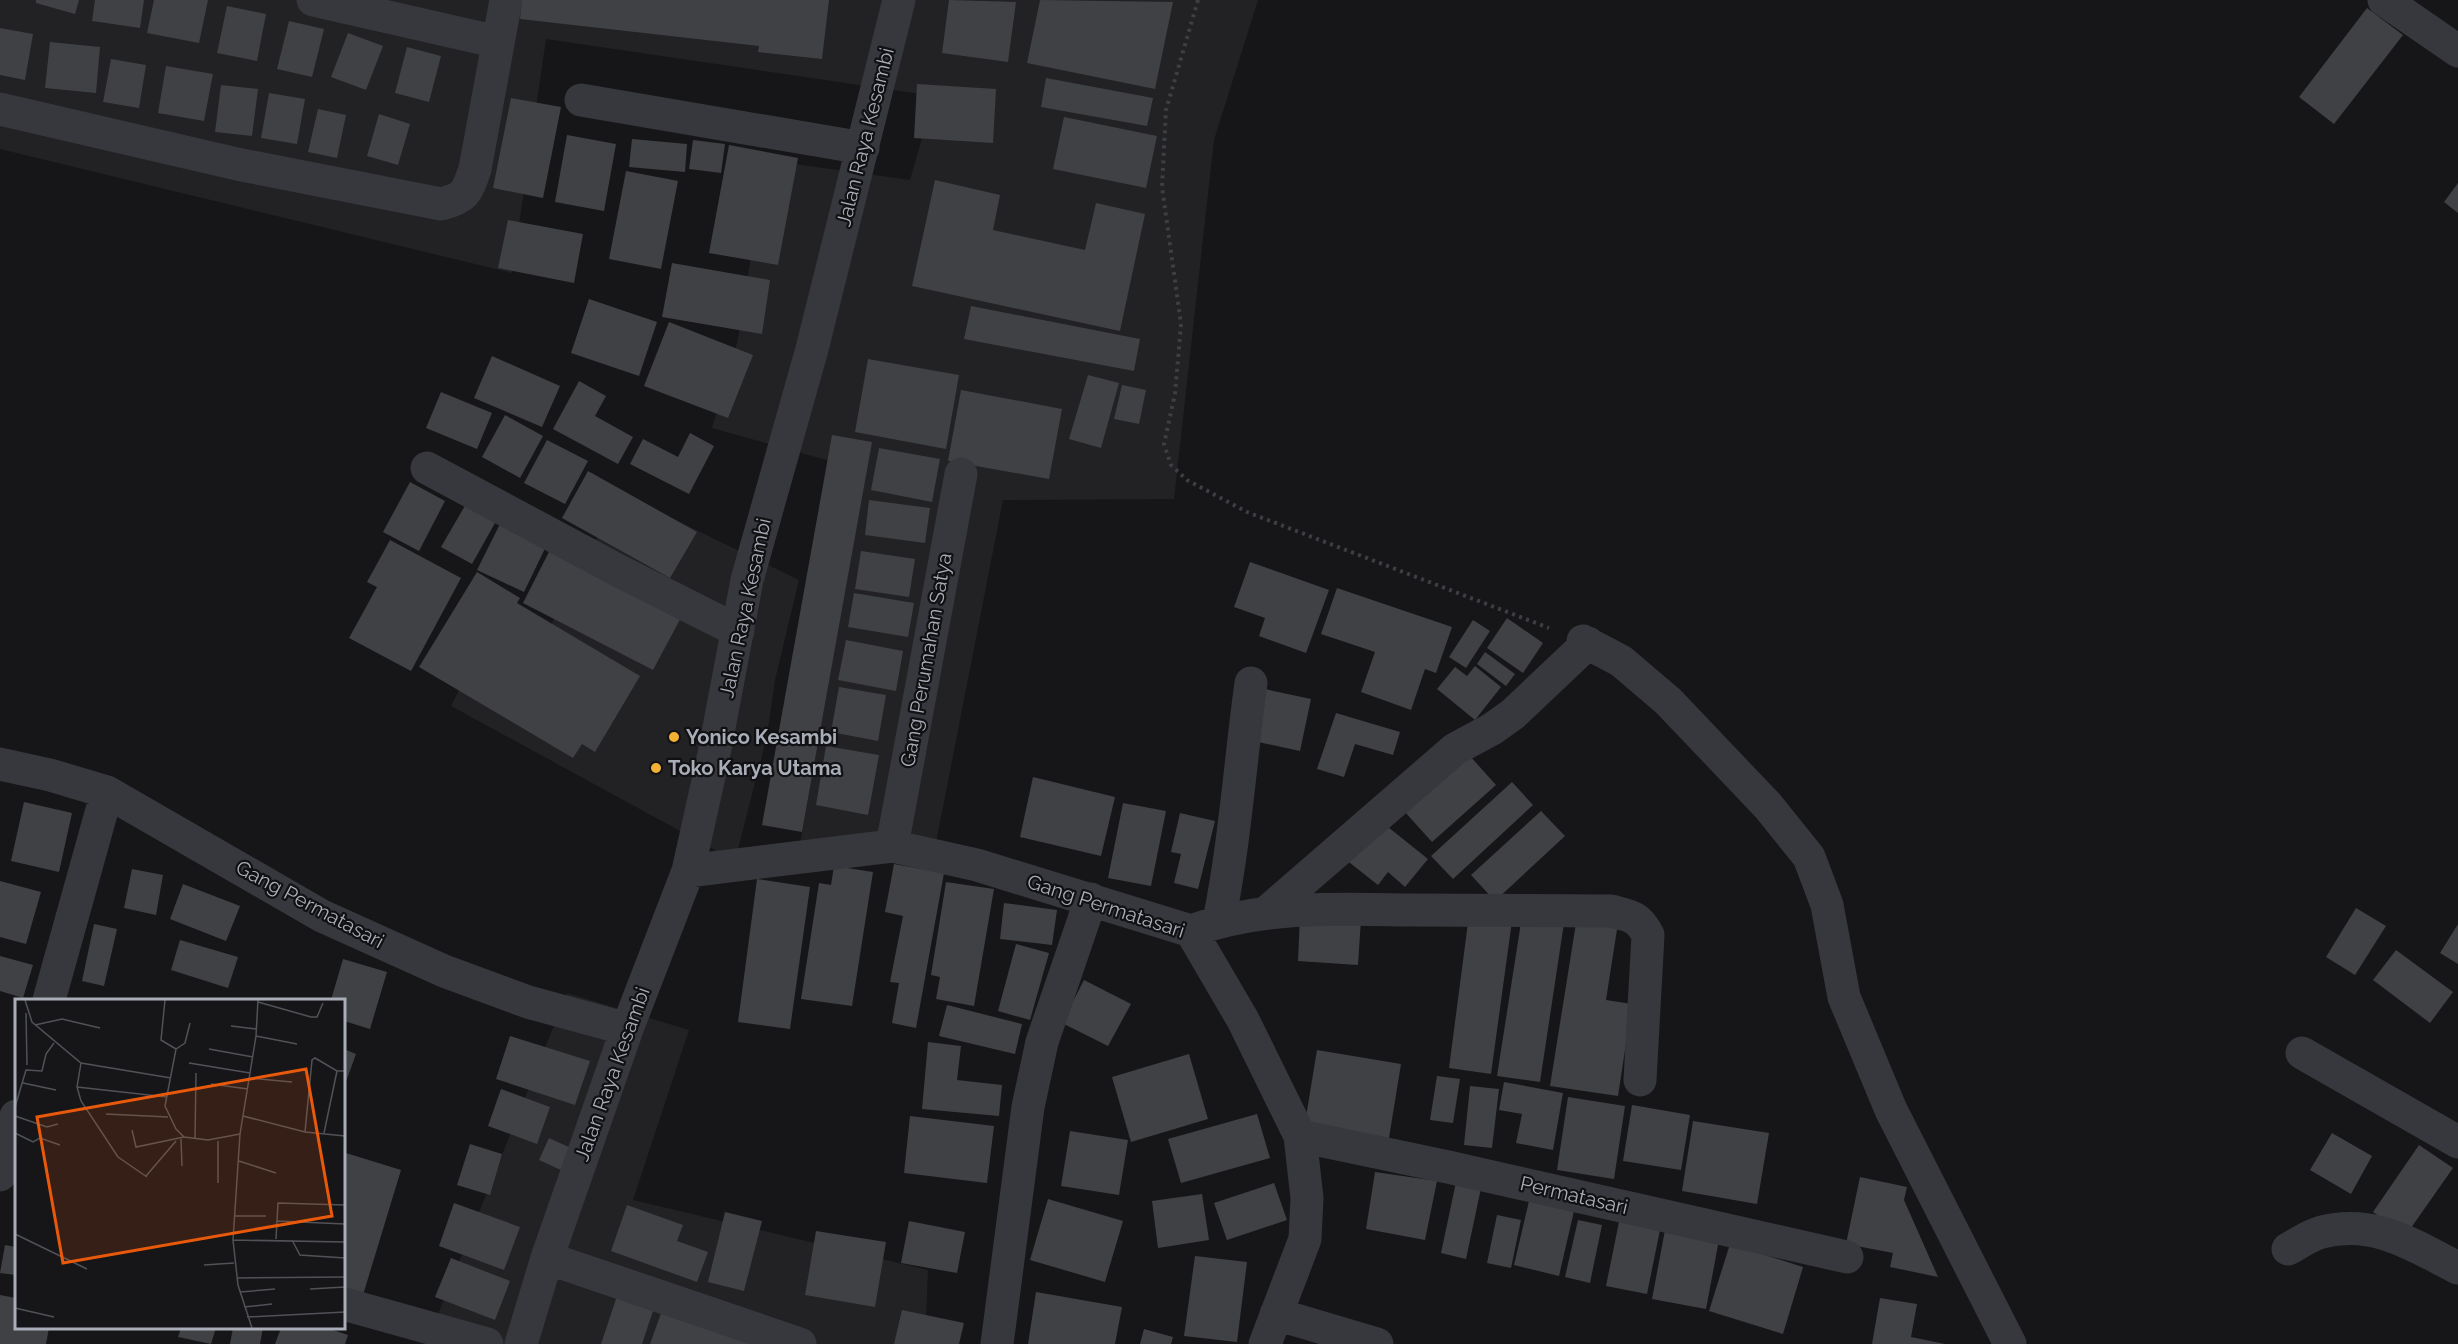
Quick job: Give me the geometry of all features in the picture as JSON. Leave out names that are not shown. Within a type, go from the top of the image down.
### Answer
[{"type":"street","points":[[313,0],[498,42]]},
{"type":"street","points":[[0,109],[237,164],[441,204],[456,200],[467,192],[475,169],[506,0]]},
{"type":"street","name":"Jalan Raya Kesambi","points":[[521,1344],[548,1258],[627,1029],[688,871],[714,754],[747,580],[812,349],[899,0]]},
{"type":"street","points":[[2384,0],[2458,51]]},
{"type":"street","points":[[581,100],[863,148]]},
{"type":"street","points":[[427,468],[621,572],[738,631]]},
{"type":"street","name":"Gang Perumahan Satya","points":[[892,846],[960,474]]},
{"type":"street","points":[[1267,912],[1455,749],[1492,729],[1513,714],[1586,642],[1621,661],[1668,701],[1768,806],[1809,857],[1827,905],[1844,997],[1891,1110],[2010,1344]]},
{"type":"street","points":[[1205,926],[1231,859],[1251,683]]},
{"type":"street","name":"Gang Permatasari","points":[[0,764],[50,775],[107,792],[322,916],[444,971],[528,1002],[627,1029]]},
{"type":"street","points":[[49,999],[107,792]]},
{"type":"street","name":"Gang Permatasari","points":[[688,871],[892,846],[977,865],[1091,899],[1205,926],[1243,1020],[1300,1136],[1307,1198],[1305,1239],[1270,1329]]},
{"type":"street","points":[[997,1344],[1030,1097],[1042,1042],[1091,899]]},
{"type":"street","points":[[1205,926],[1267,912],[1365,909],[1599,911],[1631,916],[1641,922],[1648,935],[1640,1080]]},
{"type":"street","points":[[2302,1053],[2458,1142]]},
{"type":"street","points":[[0,1175],[15,1120]]},
{"type":"street","name":"Permatasari","points":[[1300,1136],[1847,1257]]},
{"type":"street","points":[[2288,1249],[2320,1232],[2354,1228],[2392,1234],[2458,1268]]},
{"type":"street","points":[[548,1258],[800,1344]]},
{"type":"street","points":[[345,1304],[487,1344]]},
{"type":"street","points":[[1270,1329],[1377,1344]]},
{"type":"path","points":[[1198,0],[1166,110],[1162,187],[1181,324],[1175,394],[1164,444],[1171,465],[1187,480],[1247,512],[1586,642]]},
{"type":"shaded area","points":[[0,0],[1258,0],[1214,140],[1174,499],[1003,500],[935,848],[796,867],[866,471],[712,428],[738,339],[766,160],[910,180],[934,96],[546,39],[512,273],[0,149]]},
{"type":"shaded area","points":[[622,494],[799,580],[775,680],[767,736],[735,861],[451,706],[501,607],[548,631],[573,579]]},
{"type":"shaded area","points":[[567,993],[689,1030],[633,1200],[928,1270],[925,1344],[426,1344]]},
{"type":"building","points":[[36,0],[79,0],[75,14],[36,3]]},
{"type":"building","points":[[95,0],[144,0],[140,28],[92,21]]},
{"type":"building","points":[[154,0],[208,0],[199,43],[147,33]]},
{"type":"building","points":[[522,0],[829,0],[822,59],[758,52],[759,46],[520,19]]},
{"type":"building","points":[[949,0],[1016,2],[1008,62],[942,53]]},
{"type":"building","points":[[1040,0],[1173,2],[1155,89],[1027,63]]},
{"type":"building","points":[[227,6],[266,14],[257,61],[217,53]]},
{"type":"building","points":[[2367,8],[2403,35],[2334,124],[2299,97]]},
{"type":"building","points":[[289,21],[324,29],[312,77],[277,69]]},
{"type":"building","points":[[0,28],[33,34],[25,80],[0,75]]},
{"type":"building","points":[[348,33],[383,46],[366,90],[331,77]]},
{"type":"building","points":[[50,42],[100,47],[96,93],[45,88]]},
{"type":"building","points":[[407,47],[441,56],[429,102],[395,93]]},
{"type":"building","points":[[111,59],[146,65],[139,108],[103,102]]},
{"type":"building","points":[[166,66],[213,74],[204,121],[158,113]]},
{"type":"building","points":[[1046,78],[1153,98],[1147,126],[1041,107]]},
{"type":"building","points":[[917,84],[996,89],[993,143],[914,138]]},
{"type":"building","points":[[221,85],[258,89],[252,136],[215,132]]},
{"type":"building","points":[[269,93],[305,99],[297,144],[261,138]]},
{"type":"building","points":[[511,98],[561,107],[543,198],[493,188]]},
{"type":"building","points":[[318,109],[346,115],[337,158],[308,152]]},
{"type":"building","points":[[379,114],[410,124],[398,165],[367,156]]},
{"type":"building","points":[[1064,117],[1157,136],[1146,188],[1053,169]]},
{"type":"building","points":[[567,135],[616,144],[604,211],[555,202]]},
{"type":"building","points":[[632,139],[687,144],[685,172],[629,167]]},
{"type":"building","points":[[693,140],[725,144],[721,173],[689,169]]},
{"type":"building","points":[[729,145],[798,158],[778,265],[709,253]]},
{"type":"building","points":[[626,171],[678,181],[661,269],[609,259]]},
{"type":"building","points":[[935,180],[1000,195],[993,230],[1085,250],[1096,203],[1145,214],[1120,331],[912,286]]},
{"type":"building","points":[[2458,183],[2458,213],[2444,202]]},
{"type":"building","points":[[508,220],[583,234],[574,283],[498,268]]},
{"type":"building","points":[[672,263],[770,280],[762,334],[662,317]]},
{"type":"building","points":[[589,299],[657,322],[639,376],[571,353]]},
{"type":"building","points":[[971,306],[1140,339],[1134,371],[964,339]]},
{"type":"building","points":[[669,322],[753,355],[728,418],[644,386]]},
{"type":"building","points":[[492,356],[560,386],[542,427],[474,398]]},
{"type":"building","points":[[868,359],[959,375],[946,449],[855,432]]},
{"type":"building","points":[[1088,375],[1119,383],[1101,448],[1069,439]]},
{"type":"building","points":[[579,381],[606,396],[595,416],[633,437],[618,464],[553,429]]},
{"type":"building","points":[[1122,385],[1146,390],[1139,424],[1114,419]]},
{"type":"building","points":[[961,390],[1062,409],[1049,479],[948,461]]},
{"type":"building","points":[[441,392],[492,413],[477,449],[426,428]]},
{"type":"building","points":[[505,415],[543,436],[520,478],[482,457]]},
{"type":"building","points":[[690,433],[714,446],[689,494],[630,464],[643,439],[678,457]]},
{"type":"building","points":[[832,435],[872,442],[802,832],[762,825]]},
{"type":"building","points":[[547,440],[588,461],[565,504],[524,483]]},
{"type":"building","points":[[879,448],[940,459],[932,502],[871,490]]},
{"type":"building","points":[[588,471],[697,532],[670,578],[562,518]]},
{"type":"building","points":[[410,482],[445,501],[419,551],[383,532]]},
{"type":"building","points":[[470,497],[500,514],[472,564],[441,547]]},
{"type":"building","points":[[869,500],[930,508],[925,543],[865,535]]},
{"type":"building","points":[[505,514],[551,536],[524,592],[477,570]]},
{"type":"building","points":[[390,540],[461,578],[411,671],[349,638],[377,587],[367,582]]},
{"type":"building","points":[[553,544],[684,612],[653,670],[523,603]]},
{"type":"building","points":[[861,551],[915,559],[909,597],[855,589]]},
{"type":"building","points":[[1250,562],[1329,590],[1306,653],[1259,636],[1265,618],[1234,607]]},
{"type":"building","points":[[477,572],[520,598],[517,603],[640,676],[595,752],[582,744],[573,758],[419,667]]},
{"type":"building","points":[[1337,588],[1452,627],[1436,673],[1425,669],[1411,710],[1361,692],[1375,652],[1321,634]]},
{"type":"building","points":[[854,593],[914,603],[908,637],[848,627]]},
{"type":"building","points":[[1507,618],[1543,643],[1523,673],[1487,648]]},
{"type":"building","points":[[1473,620],[1490,631],[1466,668],[1449,657]]},
{"type":"building","points":[[846,640],[903,651],[896,691],[838,680]]},
{"type":"building","points":[[1485,652],[1515,674],[1506,686],[1477,664]]},
{"type":"building","points":[[1475,666],[1501,687],[1475,720],[1437,689],[1455,667],[1467,676]]},
{"type":"building","points":[[839,687],[886,695],[878,741],[831,732]]},
{"type":"building","points":[[1260,688],[1311,699],[1300,751],[1249,740]]},
{"type":"building","points":[[1336,713],[1400,732],[1393,755],[1355,744],[1344,777],[1317,769]]},
{"type":"building","points":[[826,746],[879,755],[868,815],[816,805]]},
{"type":"building","points":[[1469,755],[1496,785],[1432,842],[1405,812]]},
{"type":"building","points":[[1033,777],[1115,797],[1101,856],[1020,837]]},
{"type":"building","points":[[1512,782],[1533,805],[1453,879],[1431,856]]},
{"type":"building","points":[[24,802],[72,813],[59,872],[11,861]]},
{"type":"building","points":[[1123,803],[1166,811],[1151,886],[1108,878]]},
{"type":"building","points":[[1541,811],[1565,836],[1495,901],[1471,875]]},
{"type":"building","points":[[1180,813],[1215,821],[1198,889],[1174,883],[1181,854],[1171,852]]},
{"type":"building","points":[[1378,819],[1428,859],[1405,887],[1388,872],[1378,885],[1345,859]]},
{"type":"building","points":[[894,864],[944,873],[916,1028],[892,1023],[899,983],[890,982],[903,916],[885,912]]},
{"type":"building","points":[[834,866],[873,872],[852,1006],[801,999],[819,883],[831,885]]},
{"type":"building","points":[[132,869],[163,875],[156,915],[124,908]]},
{"type":"building","points":[[757,879],[810,887],[790,1029],[738,1022]]},
{"type":"building","points":[[0,881],[41,892],[26,944],[0,937]]},
{"type":"building","points":[[946,882],[994,889],[974,1006],[936,999],[940,977],[931,975]]},
{"type":"building","points":[[183,884],[240,906],[226,941],[170,919]]},
{"type":"building","points":[[1004,903],[1057,910],[1052,945],[1000,939]]},
{"type":"building","points":[[2356,908],[2386,926],[2355,975],[2326,957]]},
{"type":"building","points":[[1469,915],[1512,921],[1491,1074],[1449,1068]]},
{"type":"building","points":[[1300,916],[1361,919],[1358,965],[1298,961]]},
{"type":"building","points":[[1522,916],[1564,923],[1540,1082],[1497,1076]]},
{"type":"building","points":[[1577,917],[1618,923],[1606,1000],[1632,1004],[1618,1096],[1550,1086]]},
{"type":"building","points":[[94,924],[117,929],[104,986],[82,981]]},
{"type":"building","points":[[2458,924],[2458,964],[2440,953]]},
{"type":"building","points":[[180,940],[238,957],[228,988],[171,970]]},
{"type":"building","points":[[1016,944],[1049,953],[1030,1020],[998,1011]]},
{"type":"building","points":[[2396,950],[2453,992],[2430,1023],[2373,980]]},
{"type":"building","points":[[0,956],[33,965],[23,998],[0,991]]},
{"type":"building","points":[[343,959],[387,972],[370,1029],[345,1021],[345,999],[331,999]]},
{"type":"building","points":[[1084,980],[1131,1004],[1108,1046],[1062,1023]]},
{"type":"building","points":[[947,1005],[1022,1024],[1015,1054],[939,1036]]},
{"type":"building","points":[[510,1036],[590,1061],[575,1105],[496,1079]]},
{"type":"building","points":[[928,1042],[961,1046],[957,1080],[1002,1085],[999,1116],[922,1109]]},
{"type":"building","points":[[345,1049],[356,1054],[345,1084]]},
{"type":"building","points":[[1317,1050],[1401,1064],[1388,1144],[1304,1129]]},
{"type":"building","points":[[1189,1054],[1208,1119],[1131,1142],[1112,1077]]},
{"type":"building","points":[[1437,1076],[1460,1079],[1453,1123],[1430,1120]]},
{"type":"building","points":[[1504,1082],[1563,1093],[1553,1150],[1516,1143],[1522,1114],[1499,1110]]},
{"type":"building","points":[[1470,1086],[1499,1089],[1492,1148],[1464,1145]]},
{"type":"building","points":[[501,1089],[550,1107],[537,1144],[488,1126]]},
{"type":"building","points":[[1568,1097],[1625,1106],[1614,1179],[1557,1170]]},
{"type":"building","points":[[1632,1105],[1690,1115],[1681,1170],[1623,1161]]},
{"type":"building","points":[[1257,1114],[1270,1158],[1181,1183],[1168,1139]]},
{"type":"building","points":[[910,1116],[994,1126],[987,1183],[904,1173]]},
{"type":"building","points":[[1693,1121],[1769,1133],[1757,1204],[1682,1191]]},
{"type":"building","points":[[1070,1131],[1128,1140],[1119,1195],[1061,1186]]},
{"type":"building","points":[[2332,1133],[2372,1156],[2351,1194],[2310,1170]]},
{"type":"building","points":[[549,1138],[571,1148],[561,1170],[539,1160]]},
{"type":"building","points":[[470,1144],[502,1154],[490,1195],[457,1185]]},
{"type":"building","points":[[2419,1145],[2453,1168],[2406,1235],[2373,1212]]},
{"type":"building","points":[[346,1153],[401,1170],[363,1295],[345,1289]]},
{"type":"building","points":[[1375,1172],[1437,1181],[1425,1240],[1366,1229]]},
{"type":"building","points":[[1860,1177],[1907,1187],[1904,1200],[1938,1277],[1890,1267],[1893,1253],[1846,1244]]},
{"type":"building","points":[[1456,1182],[1481,1188],[1466,1259],[1441,1253]]},
{"type":"building","points":[[1274,1183],[1287,1220],[1227,1240],[1214,1203]]},
{"type":"building","points":[[1202,1194],[1209,1240],[1158,1248],[1152,1201]]},
{"type":"building","points":[[1048,1199],[1123,1221],[1105,1282],[1030,1260]]},
{"type":"building","points":[[1529,1201],[1574,1211],[1559,1276],[1514,1265]]},
{"type":"building","points":[[454,1203],[520,1227],[504,1270],[439,1246]]},
{"type":"building","points":[[627,1205],[683,1225],[677,1241],[708,1252],[697,1282],[611,1251]]},
{"type":"building","points":[[725,1212],[762,1221],[744,1291],[708,1282]]},
{"type":"building","points":[[1497,1215],[1521,1220],[1511,1268],[1487,1263]]},
{"type":"building","points":[[1620,1217],[1661,1225],[1647,1294],[1606,1286]]},
{"type":"building","points":[[1578,1220],[1602,1225],[1590,1283],[1565,1277]]},
{"type":"building","points":[[909,1221],[965,1232],[957,1273],[901,1263]]},
{"type":"building","points":[[1665,1230],[1719,1240],[1706,1309],[1652,1299]]},
{"type":"building","points":[[816,1231],[886,1242],[875,1307],[805,1295]]},
{"type":"building","points":[[1730,1244],[1803,1267],[1783,1334],[1709,1311]]},
{"type":"building","points":[[5,1245],[15,1247],[15,1275],[0,1273]]},
{"type":"building","points":[[1195,1256],[1247,1262],[1237,1342],[1184,1336]]},
{"type":"building","points":[[451,1258],[510,1281],[495,1320],[435,1297]]},
{"type":"building","points":[[619,1290],[656,1302],[642,1344],[601,1344]]},
{"type":"building","points":[[1036,1292],[1122,1307],[1115,1344],[1028,1344]]},
{"type":"building","points":[[0,1295],[15,1298],[15,1329],[49,1329],[46,1344],[0,1344]]},
{"type":"building","points":[[1880,1298],[1917,1304],[1911,1337],[1945,1344],[1872,1344]]},
{"type":"building","points":[[664,1305],[761,1344],[650,1344]]},
{"type":"building","points":[[902,1310],[964,1323],[959,1344],[894,1344]]},
{"type":"building","points":[[181,1329],[216,1329],[211,1344],[178,1337]]},
{"type":"building","points":[[233,1329],[263,1329],[260,1344],[230,1344]]},
{"type":"building","points":[[281,1329],[330,1329],[348,1335],[345,1344],[275,1344]]},
{"type":"building","points":[[1144,1329],[1173,1337],[1171,1344],[1140,1344]]},
{"type":"place","name":"Yonico Kesambi","points":[[674,737]]},
{"type":"place","name":"Toko Karya Utama","points":[[656,768]]}]
